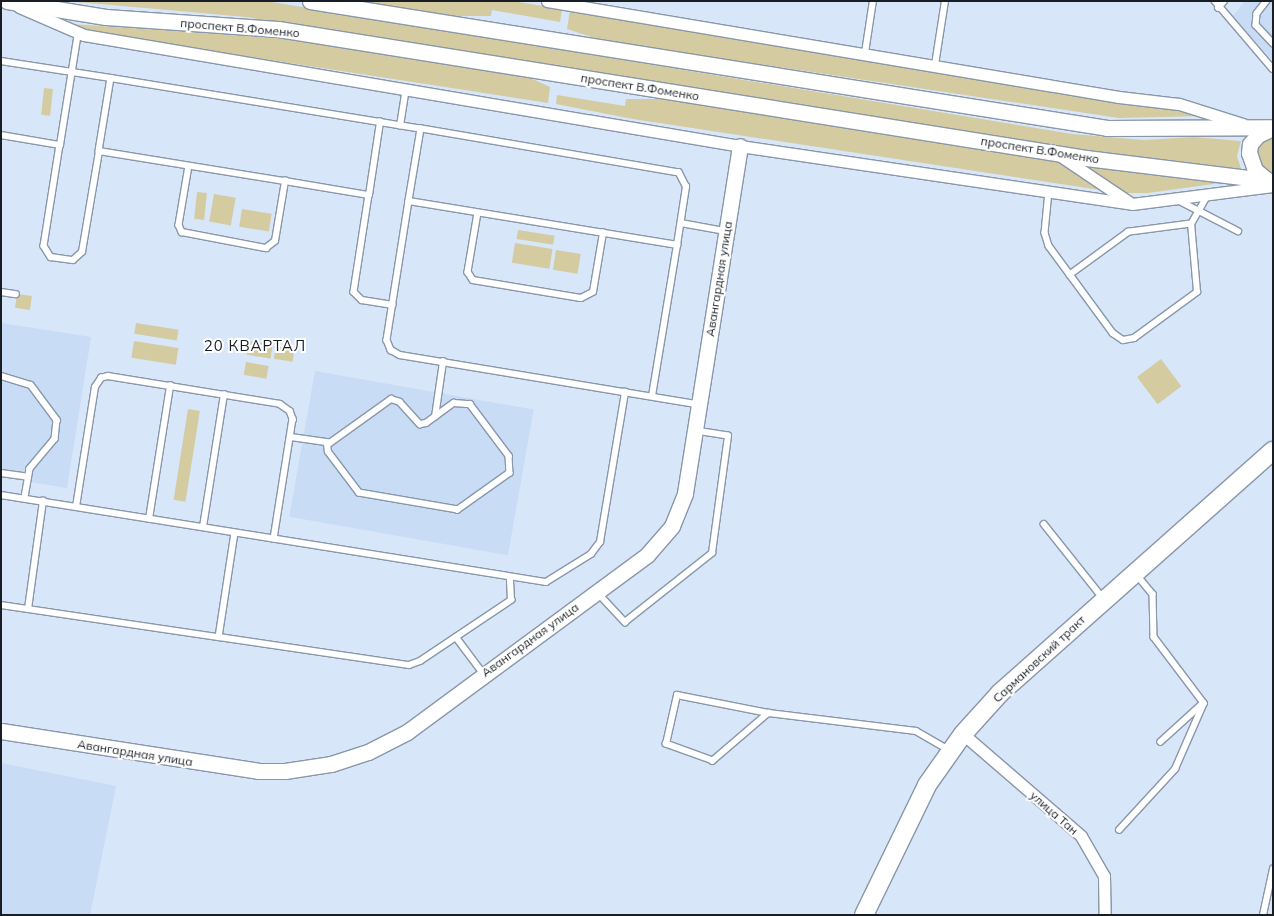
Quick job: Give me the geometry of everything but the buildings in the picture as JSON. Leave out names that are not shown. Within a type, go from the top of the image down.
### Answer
[{"type":"main road","name":"проспект В.Фоменко","points":[[6,1],[106,17],[278,29],[1055,153],[1271,182]]},
{"type":"main road","points":[[310,1],[1107,128],[1273,127]]},
{"type":"main road","points":[[1271,182],[1255,170],[1249,153],[1250,144],[1258,135],[1273,127]]},
{"type":"main road","name":"Авангардная улица","points":[[1,731],[237,769],[285,771],[331,764],[382,746],[484,675],[651,551],[672,526],[685,494],[740,146]]},
{"type":"main road","name":"Сармановский тракт","points":[[864,915],[928,786],[963,734],[1000,693],[1104,599],[1273,452]]},
{"type":"street","points":[[6,1],[78,32],[740,146],[1132,204],[1208,195],[1271,182]]},
{"type":"street","points":[[547,1],[598,5],[1119,97],[1179,104],[1252,126]]},
{"type":"street","points":[[1055,153],[1132,204]]},
{"type":"street","name":"улица Тан","points":[[963,734],[1081,836],[1104,876],[1105,915]]},
{"type":"lane","points":[[866,53],[873,1]]},
{"type":"lane","points":[[935,65],[945,1]]},
{"type":"lane","points":[[1215,1],[1218,8],[1273,69]]},
{"type":"lane","points":[[1218,8],[1224,1]]},
{"type":"lane","points":[[1267,1],[1256,14],[1256,25],[1273,43]]},
{"type":"lane","points":[[78,32],[44,246],[48,255],[73,260],[82,252],[111,78]]},
{"type":"lane","points":[[1,60],[673,170],[684,178],[686,187],[652,396]]},
{"type":"lane","points":[[400,126],[406,89]]},
{"type":"lane","points":[[380,122],[354,292],[362,300],[392,305]]},
{"type":"lane","points":[[421,129],[387,340],[391,350],[400,355],[699,404]]},
{"type":"lane","points":[[1,135],[60,144]]},
{"type":"lane","points":[[99,151],[369,195]]},
{"type":"lane","points":[[189,166],[179,225],[182,232],[266,248],[276,241],[285,181]]},
{"type":"lane","points":[[1050,192],[1046,239],[1070,275],[1117,337],[1134,338],[1197,292],[1191,224],[1208,195]]},
{"type":"lane","points":[[1176,199],[1196,213],[1238,231]]},
{"type":"lane","points":[[409,202],[677,245]]},
{"type":"lane","points":[[478,213],[470,276],[480,282],[536,291],[580,298],[590,296],[603,233]]},
{"type":"lane","points":[[681,223],[727,231]]},
{"type":"lane","points":[[1070,275],[1130,232],[1191,224]]},
{"type":"lane","points":[[1,292],[16,294]]},
{"type":"lane","points":[[434,417],[443,362]]},
{"type":"lane","points":[[76,507],[98,382],[108,376],[170,386],[284,405],[293,419],[274,539]]},
{"type":"lane","points":[[2,378],[22,380],[36,390],[57,420],[55,440],[32,465],[25,498]]},
{"type":"lane","points":[[149,518],[170,386]]},
{"type":"lane","points":[[1,494],[510,578],[550,582],[598,546],[625,392]]},
{"type":"lane","points":[[203,527],[224,395]]},
{"type":"lane","points":[[290,436],[328,442],[388,399],[400,402],[417,423],[426,423],[454,403],[470,404],[511,459],[512,468],[505,478],[458,510],[362,495],[328,452],[328,442]]},
{"type":"lane","points":[[597,591],[625,622],[712,553],[728,436],[695,431]]},
{"type":"lane","points":[[1,473],[28,477]]},
{"type":"lane","points":[[28,608],[43,501]]},
{"type":"lane","points":[[1044,524],[1104,599]]},
{"type":"lane","points":[[220,637],[235,533]]},
{"type":"lane","points":[[1135,572],[1153,594],[1154,636],[1204,703]]},
{"type":"lane","points":[[1,605],[410,665],[511,600],[510,578]]},
{"type":"lane","points":[[456,637],[484,675]]},
{"type":"lane","points":[[769,713],[713,761],[666,744],[677,695],[769,713],[916,732],[951,752]]},
{"type":"lane","points":[[1161,742],[1204,703]]},
{"type":"lane","points":[[1119,830],[1175,769],[1204,703]]},
{"type":"lane","points":[[1263,915],[1273,870]]},
{"type":"shaded area","points":[[66,1],[266,1],[1072,134],[1144,140],[1194,137],[1241,141],[1237,156],[1242,172],[1101,156],[246,17]]},
{"type":"shaded area","points":[[361,1],[512,1],[562,9],[560,22],[492,10],[491,16],[453,16]]},
{"type":"shaded area","points":[[1245,1],[1273,1],[1273,61],[1233,16]]},
{"type":"shaded area","points":[[570,10],[1061,89],[1204,116],[1119,118],[604,41],[567,29]]},
{"type":"shaded area","points":[[71,24],[294,39],[524,75],[550,87],[548,103],[90,32]]},
{"type":"shaded area","points":[[44,88],[53,89],[50,116],[41,115]]},
{"type":"shaded area","points":[[557,95],[625,106],[626,99],[667,99],[1221,183],[1148,193],[1120,193],[633,119],[556,104]]},
{"type":"shaded area","points":[[1273,139],[1273,174],[1264,173],[1255,151],[1263,141]]},
{"type":"shaded area","points":[[197,192],[207,193],[204,220],[194,219]]},
{"type":"shaded area","points":[[214,194],[236,198],[231,225],[209,222]]},
{"type":"shaded area","points":[[242,209],[272,214],[269,231],[239,227]]},
{"type":"shaded area","points":[[518,230],[555,236],[553,245],[517,239]]},
{"type":"shaded area","points":[[515,243],[553,249],[549,269],[512,263]]},
{"type":"shaded area","points":[[556,250],[581,254],[578,274],[553,270]]},
{"type":"shaded area","points":[[17,294],[32,296],[30,310],[15,308]]},
{"type":"shaded area","points":[[1,323],[91,337],[67,488],[1,477]]},
{"type":"shaded area","points":[[136,323],[178,330],[177,341],[134,334]]},
{"type":"shaded area","points":[[134,341],[178,348],[176,365],[131,358]]},
{"type":"shaded area","points":[[249,341],[273,345],[271,359],[247,355]]},
{"type":"shaded area","points":[[276,345],[295,348],[293,362],[274,359]]},
{"type":"shaded area","points":[[1161,359],[1181,386],[1158,404],[1137,377]]},
{"type":"shaded area","points":[[246,362],[269,366],[266,379],[244,375]]},
{"type":"shaded area","points":[[315,371],[534,410],[508,555],[289,517]]},
{"type":"shaded area","points":[[188,409],[200,411],[185,502],[174,500]]},
{"type":"shaded area","points":[[1,763],[116,786],[90,915],[1,915]]},
{"type":"district","name":"20 КВАРТАЛ","points":[[255,346]]}]
